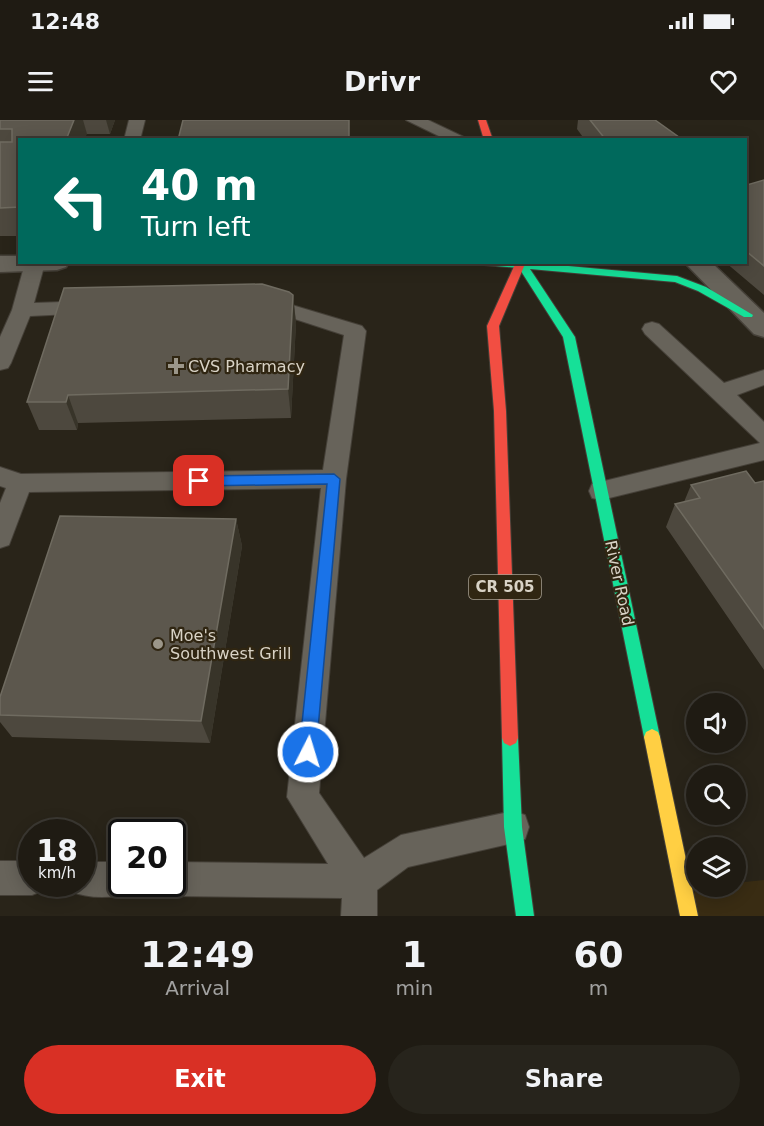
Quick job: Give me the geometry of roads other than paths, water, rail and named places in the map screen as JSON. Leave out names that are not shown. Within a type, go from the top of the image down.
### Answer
[{"type":"main road","points":[[482,120],[488,138]]},
{"type":"main road","name":"CR 505","points":[[520,264],[493,326],[500,411],[513,827],[525,916]]},
{"type":"main road","name":"River Road","points":[[521,264],[569,337],[689,916]]},
{"type":"main road","points":[[530,264],[677,279],[702,289],[756,322]]},
{"type":"street","points":[[0,264],[18,263]]},
{"type":"street","points":[[698,264],[756,322]]},
{"type":"lane","points":[[132,138],[137,120]]},
{"type":"lane","points":[[414,120],[457,138]]},
{"type":"lane","points":[[0,363],[22,310],[35,264]]},
{"type":"lane","points":[[247,302],[259,301],[354,331],[334,479],[303,797],[360,881],[359,916]]},
{"type":"lane","points":[[22,310],[117,306]]},
{"type":"lane","points":[[652,329],[764,436]]},
{"type":"lane","points":[[721,393],[764,377]]},
{"type":"lane","points":[[601,491],[764,451]]},
{"type":"lane","points":[[0,538],[10,480],[334,479]]},
{"type":"lane","points":[[186,879],[360,881],[401,852],[513,827]]},
{"type":"lane","points":[[0,878],[18,878]]},
{"type":"place","name":"CVS Pharmacy","points":[[176,366]]},
{"type":"place","name":"Moe's Southwest Grill","points":[[158,644]]}]
